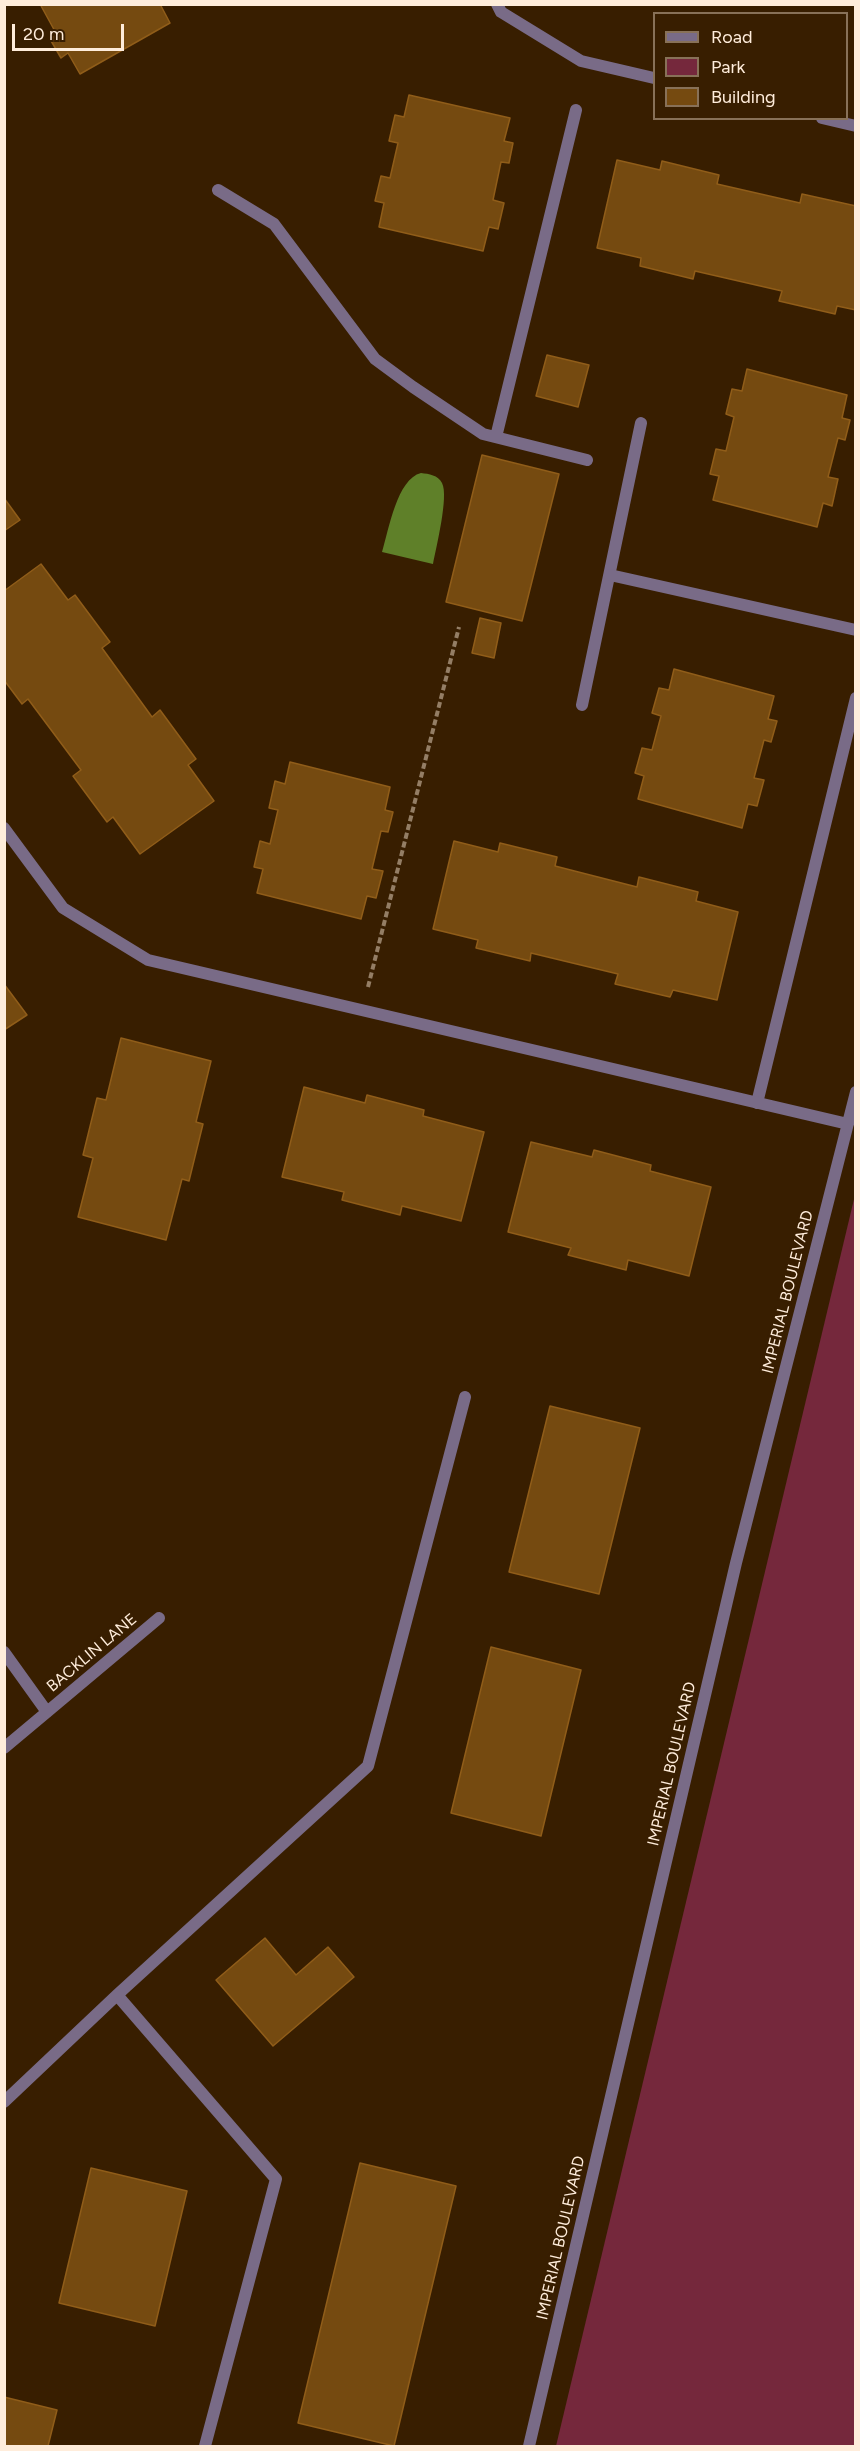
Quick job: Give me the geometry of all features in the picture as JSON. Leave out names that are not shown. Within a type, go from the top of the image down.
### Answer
[{"type":"street","points":[[497,4],[501,12],[581,61],[653,78]]},
{"type":"street","points":[[496,437],[576,110]]},
{"type":"street","points":[[830,120],[855,126]]},
{"type":"street","points":[[218,190],[274,224],[375,358],[483,434],[588,460]]},
{"type":"street","points":[[582,705],[641,423]]},
{"type":"street","points":[[609,575],[855,630]]},
{"type":"street","points":[[757,1103],[855,698]]},
{"type":"street","points":[[4,828],[63,908],[148,960],[848,1124]]},
{"type":"street","name":"IMPERIAL BOULEVARD","points":[[529,2446],[736,1563],[855,1092]]},
{"type":"street","points":[[4,2102],[117,1995],[368,1766],[465,1397]]},
{"type":"street","name":"BACKLIN LANE","points":[[4,1652],[47,1712],[159,1618]]},
{"type":"street","points":[[4,1748],[47,1712]]},
{"type":"street","points":[[117,1995],[276,2179],[205,2446]]},
{"type":"path","points":[[362,1011],[459,627]]},
{"type":"green space","points":[[855,1195],[855,2446],[556,2446]]},
{"type":"shaded area","points":[[421,473],[438,478],[444,490],[443,510],[433,564],[382,552],[400,495],[413,477]]},
{"type":"building","points":[[40,4],[160,4],[170,23],[80,74],[68,53],[61,58],[50,39],[57,35]]},
{"type":"building","points":[[409,95],[510,118],[504,141],[513,143],[509,163],[501,162],[493,200],[504,203],[498,229],[489,227],[483,251],[379,227],[384,203],[375,201],[381,176],[390,178],[398,143],[389,141],[395,115],[404,117]]},
{"type":"building","points":[[617,160],[660,170],[662,161],[719,175],[717,184],[800,203],[802,194],[856,206],[856,310],[837,306],[835,314],[779,301],[782,291],[695,271],[693,279],[640,266],[641,258],[597,248]]},
{"type":"building","points":[[547,355],[589,365],[578,407],[536,396]]},
{"type":"building","points":[[747,369],[847,395],[842,418],[850,420],[845,440],[838,438],[828,477],[838,479],[832,506],[823,503],[817,527],[713,500],[719,476],[710,474],[716,449],[726,451],[734,417],[726,414],[732,389],[742,391]]},
{"type":"building","points":[[482,455],[559,474],[522,621],[446,602]]},
{"type":"building","points":[[4,498],[20,520],[4,531]]},
{"type":"building","points":[[41,564],[68,600],[75,595],[110,642],[102,648],[152,717],[160,710],[196,759],[188,765],[214,801],[140,854],[113,817],[107,822],[73,776],[81,770],[28,699],[22,704],[4,680],[4,591]]},
{"type":"building","points":[[480,618],[501,623],[494,658],[472,653]]},
{"type":"building","points":[[674,669],[774,696],[768,719],[777,721],[771,742],[764,740],[754,778],[764,780],[757,806],[748,804],[742,828],[638,799],[644,776],[635,773],[642,748],[652,750],[661,716],[652,713],[659,688],[669,690]]},
{"type":"building","points":[[290,762],[390,787],[385,810],[393,812],[388,832],[381,831],[372,869],[383,871],[376,898],[367,896],[361,919],[257,893],[263,869],[254,867],[260,841],[270,844],[278,810],[269,808],[275,781],[285,784]]},
{"type":"building","points":[[454,841],[498,852],[500,843],[557,857],[555,866],[637,887],[639,877],[698,892],[696,901],[738,912],[717,1000],[673,990],[670,997],[615,984],[618,974],[531,953],[530,961],[476,948],[478,940],[433,929]]},
{"type":"building","points":[[4,984],[27,1015],[4,1030]]},
{"type":"building","points":[[121,1038],[211,1061],[196,1122],[203,1124],[189,1181],[182,1179],[166,1240],[78,1217],[93,1158],[83,1155],[97,1098],[106,1100]]},
{"type":"building","points":[[304,1087],[365,1103],[367,1095],[424,1110],[423,1116],[484,1132],[461,1221],[402,1206],[400,1215],[342,1200],[344,1192],[282,1177]]},
{"type":"building","points":[[531,1142],[592,1157],[594,1150],[651,1165],[650,1171],[711,1187],[689,1276],[628,1260],[626,1270],[568,1255],[571,1248],[508,1232]]},
{"type":"building","points":[[550,1406],[640,1428],[599,1594],[509,1572]]},
{"type":"building","points":[[491,1647],[581,1670],[541,1836],[451,1813]]},
{"type":"building","points":[[265,1938],[296,1975],[328,1947],[354,1977],[273,2046],[216,1980]]},
{"type":"building","points":[[360,2163],[456,2186],[394,2446],[298,2423]]},
{"type":"building","points":[[91,2168],[187,2191],[155,2326],[59,2303]]},
{"type":"building","points":[[4,2397],[57,2410],[48,2446],[4,2446]]}]
